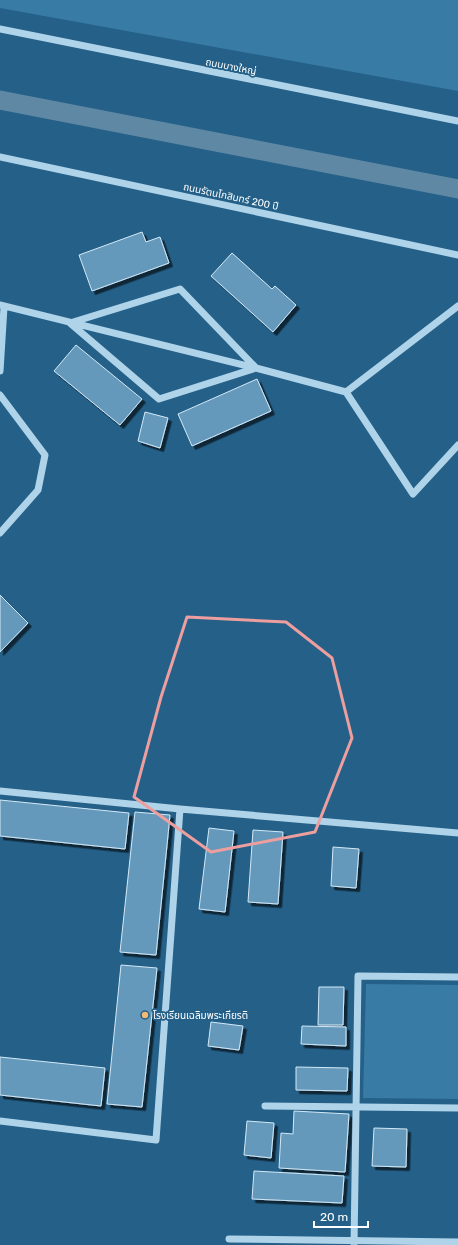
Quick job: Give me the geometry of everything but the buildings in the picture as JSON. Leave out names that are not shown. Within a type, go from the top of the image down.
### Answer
[{"type":"street","name":"ถนนบางใหญ่","points":[[0,29],[458,121]]},
{"type":"street","name":"ถนนรัตนโกสินทร์ 200 ปี","points":[[0,157],[458,255]]},
{"type":"street","points":[[70,323],[180,289],[256,368]]},
{"type":"street","points":[[0,371],[2,306],[256,368],[346,392],[413,494],[458,445]]},
{"type":"street","points":[[346,392],[458,306]]},
{"type":"street","points":[[70,323],[159,399],[256,368]]},
{"type":"street","points":[[0,395],[45,455],[38,490],[0,533]]},
{"type":"street","points":[[0,791],[458,834]]},
{"type":"street","points":[[0,1122],[156,1140],[180,809]]},
{"type":"street","points":[[354,1243],[358,976],[458,977]]},
{"type":"street","points":[[265,1106],[458,1108]]},
{"type":"street","points":[[229,1239],[354,1243],[458,1242]]},
{"type":"highlighted area","points":[[187,617],[286,622],[332,658],[352,738],[315,832],[211,852],[134,797],[161,697]]},
{"type":"shaded area","points":[[0,0],[458,0],[458,91],[0,8]]},
{"type":"shaded area","points":[[366,984],[458,985],[458,1099],[363,1098]]},
{"type":"waterway","points":[[0,100],[458,189]]},
{"type":"place","name":"โรงเรียนเฉลิมพระเกียรติ","points":[[145,1015]]}]
